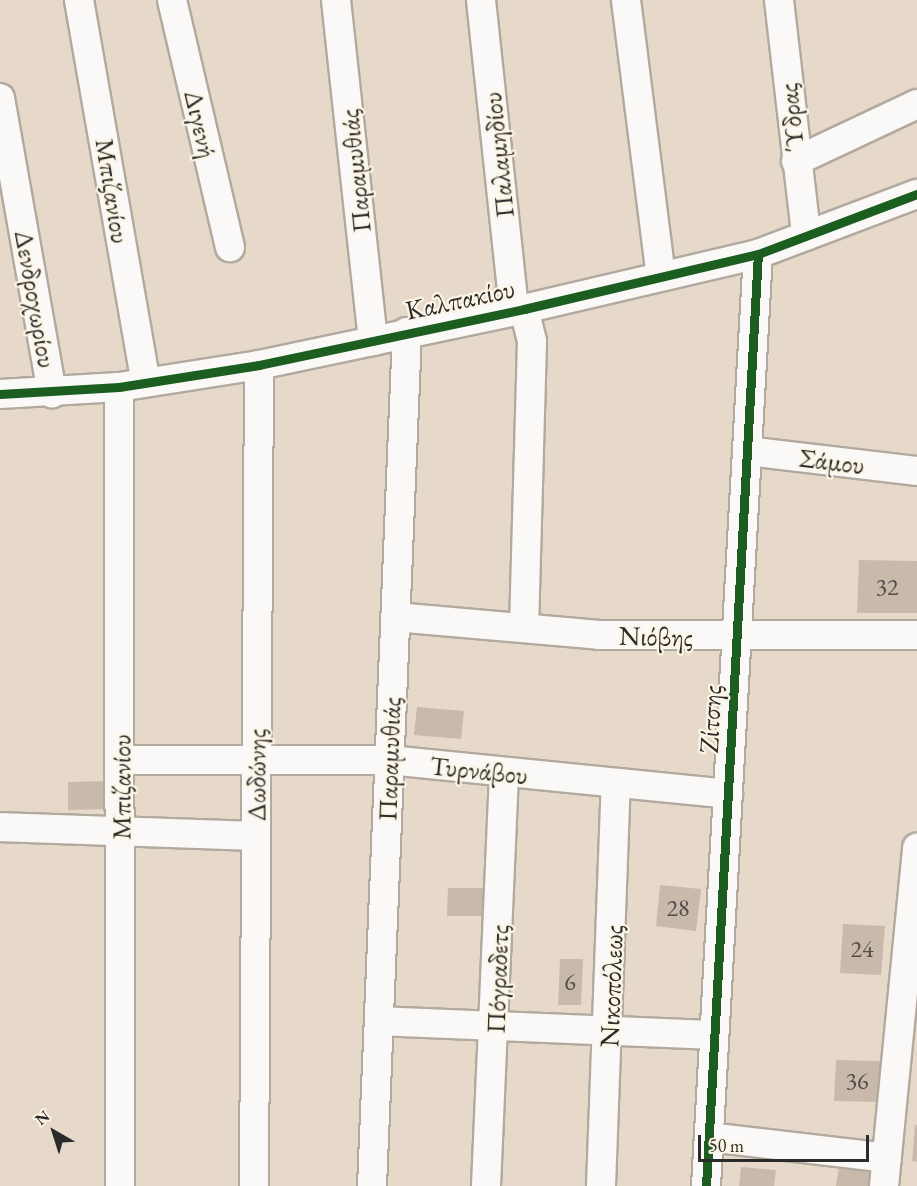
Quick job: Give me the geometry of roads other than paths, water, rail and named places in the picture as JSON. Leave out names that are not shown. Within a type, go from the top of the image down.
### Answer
[{"type":"street","name":"Μπιζανίου","points":[[80,0],[132,385],[122,760],[120,1186]]},
{"type":"street","name":"Διγενή","points":[[172,0],[230,247]]},
{"type":"street","name":"Παραμυθιάς","points":[[336,0],[373,341]]},
{"type":"street","name":"Παλαμηδίου","points":[[482,0],[519,310],[532,340],[524,628]]},
{"type":"street","points":[[626,0],[661,276]]},
{"type":"street","name":"Ύδρας","points":[[779,0],[806,235]]},
{"type":"street","name":"Δενδροχωρίου","points":[[0,98],[52,393]]},
{"type":"street","points":[[796,161],[917,104]]},
{"type":"street","name":"Καλπακίου","points":[[0,394],[52,393],[132,385],[259,365],[519,310],[758,254],[917,194]]},
{"type":"street","name":"Ζίτσης","points":[[706,1186],[758,254]]},
{"type":"street","name":"Παραμυθιάς","points":[[372,1186],[407,332]]},
{"type":"street","name":"Δωδώνης","points":[[254,1186],[259,365]]},
{"type":"street","name":"Σάμου","points":[[747,451],[917,471]]},
{"type":"street","name":"Νιόβης","points":[[395,617],[524,628],[736,638],[917,635]]},
{"type":"street","name":"Τυρνάβου","points":[[122,760],[256,756],[389,760],[616,786],[728,794]]},
{"type":"street","name":"Πόγραδετς","points":[[486,1186],[495,1024],[504,772]]},
{"type":"street","name":"Nικοπόλεως","points":[[601,1186],[611,1027],[616,786]]},
{"type":"street","points":[[0,827],[121,829],[256,836]]},
{"type":"street","points":[[709,1137],[885,1172],[917,848]]},
{"type":"street","points":[[379,1021],[611,1027],[714,1035]]}]
